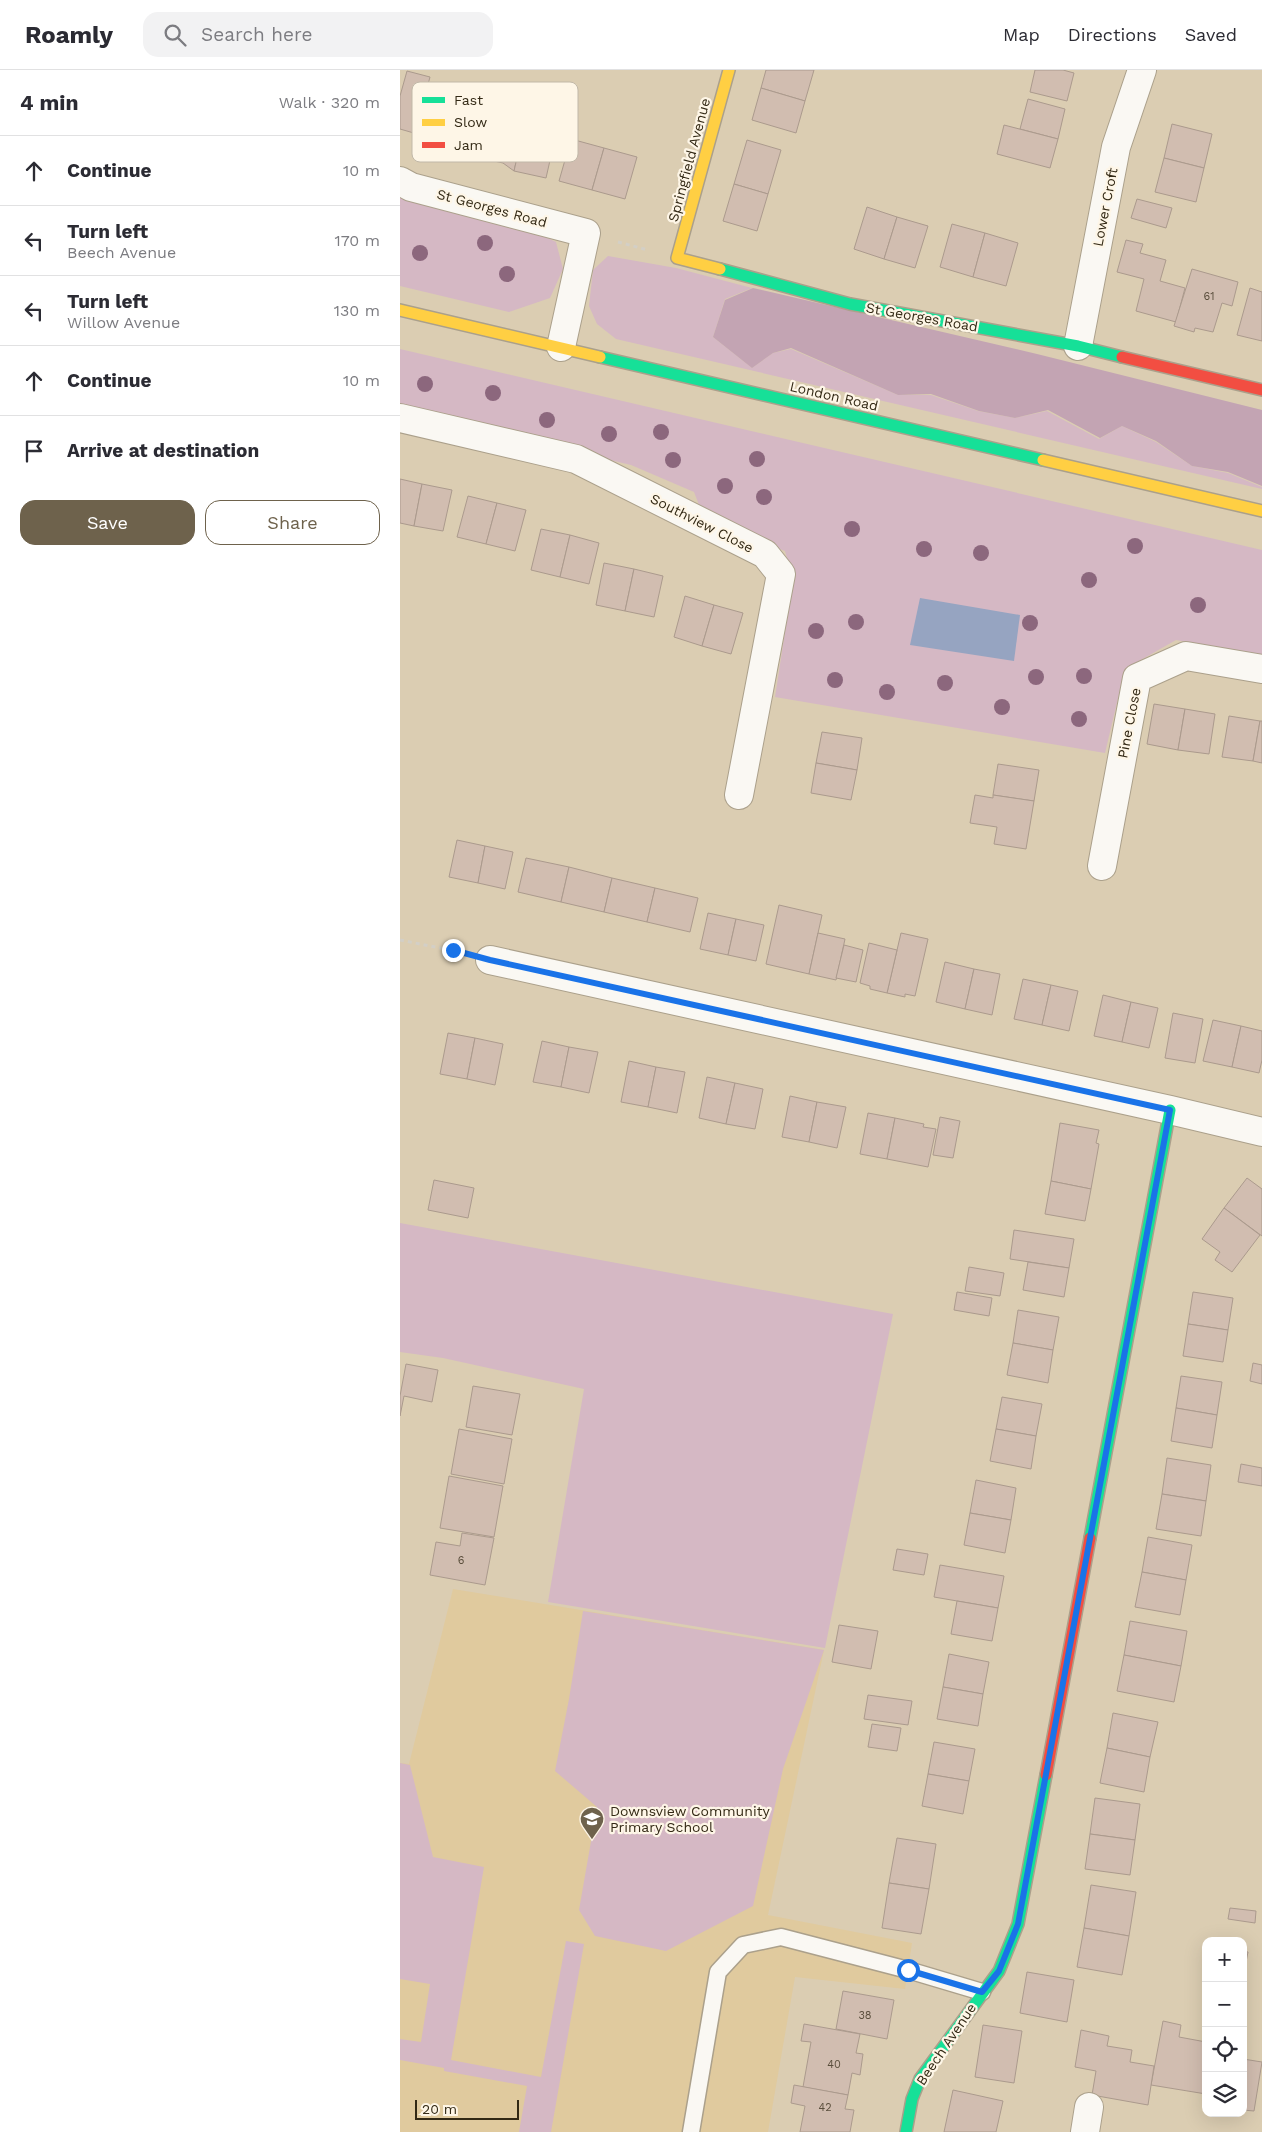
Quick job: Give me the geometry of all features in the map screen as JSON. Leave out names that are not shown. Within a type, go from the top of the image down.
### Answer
[{"type":"street","name":"Springfield Avenue","points":[[677,258],[729,70]]},
{"type":"street","name":"Lower Croft","points":[[1078,346],[1116,148],[1142,70]]},
{"type":"street","name":"St Georges Road","points":[[400,181],[411,187],[586,233]]},
{"type":"street","points":[[561,347],[586,233]]},
{"type":"street","name":"St Georges Road","points":[[677,258],[850,304],[1078,346],[1262,390]]},
{"type":"street","name":"London Road","points":[[400,310],[1262,512]]},
{"type":"street","name":"Southview Close","points":[[400,418],[576,459],[765,554],[782,574],[739,795]]},
{"type":"street","name":"Pine Close","points":[[1102,866],[1137,678],[1186,656],[1262,669]]},
{"type":"street","points":[[490,960],[1262,1132]]},
{"type":"street","name":"Beech Avenue","points":[[906,2132],[912,2098],[920,2078],[999,1971],[1018,1924],[1170,1110]]},
{"type":"lane","points":[[691,2132],[718,1972],[743,1945],[781,1937],[908,1970],[982,1992]]},
{"type":"path","points":[[586,233],[677,258]]},
{"type":"path","points":[[400,940],[453,950],[490,960]]},
{"type":"shaded area","points":[[400,195],[537,233],[556,242],[563,269],[550,298],[509,312],[400,286]]},
{"type":"shaded area","points":[[608,256],[676,268],[752,288],[725,299],[713,337],[752,368],[773,353],[791,349],[898,395],[931,395],[978,411],[1015,418],[1047,411],[1099,439],[1122,426],[1156,442],[1192,466],[1228,473],[1262,487],[1262,489],[616,339],[597,324],[589,306],[593,270]]},
{"type":"shaded area","points":[[753,288],[1037,354],[1262,410],[1262,486],[1228,472],[1192,466],[1156,441],[1122,426],[1100,438],[1048,410],[1015,418],[979,411],[931,394],[898,395],[791,348],[773,353],[752,368],[713,337],[725,300]]},
{"type":"shaded area","points":[[400,349],[1262,550],[1262,656],[1176,640],[1125,669],[1105,753],[775,697],[793,580],[785,551],[748,537],[701,510],[694,492],[631,465],[400,406]]},
{"type":"shaded area","points":[[400,1223],[893,1314],[825,1648],[548,1602],[584,1389],[443,1358],[400,1352]]},
{"type":"shaded area","name":"Downsview Community Primary School","points":[[453,1589],[824,1650],[768,1915],[912,1943],[905,1989],[795,1977],[768,2132],[400,2132],[400,1763],[409,1764]]},
{"type":"shaded area","points":[[583,1611],[824,1650],[783,1769],[753,1906],[666,1951],[595,1936],[579,1910],[597,1807],[555,1771]]},
{"type":"shaded area","points":[[400,1763],[410,1765],[433,1857],[484,1867],[451,2060],[541,2077],[566,1941],[584,1944],[551,2132],[519,2132],[527,2086],[444,2071],[444,2068],[400,2060],[400,2039],[421,2042],[430,1984],[400,1979]]},
{"type":"water","points":[[920,598],[1020,615],[1014,661],[910,645]]},
{"type":"building","points":[[766,70],[814,70],[805,101],[761,88]]},
{"type":"building","points":[[1035,70],[1063,70],[1074,73],[1067,101],[1030,92]]},
{"type":"building","points":[[407,71],[430,77],[429,82],[412,82],[412,132],[400,129],[400,96]]},
{"type":"building","points":[[761,88],[805,101],[796,133],[752,120]]},
{"type":"building","points":[[1028,99],[1065,109],[1058,139],[1020,129]]},
{"type":"building","points":[[1172,124],[1212,134],[1204,168],[1164,158]]},
{"type":"building","points":[[1004,125],[1058,139],[1050,168],[997,154]]},
{"type":"building","points":[[747,140],[781,150],[768,194],[734,184]]},
{"type":"building","points":[[578,141],[604,148],[592,190],[559,181],[564,162],[578,162]]},
{"type":"building","points":[[604,148],[637,157],[625,199],[592,190]]},
{"type":"building","points":[[1164,158],[1204,168],[1196,202],[1155,192]]},
{"type":"building","points":[[498,162],[516,162],[514,171]]},
{"type":"building","points":[[516,162],[550,162],[546,178],[514,171]]},
{"type":"building","points":[[734,184],[768,194],[757,231],[723,221]]},
{"type":"building","points":[[1137,199],[1172,208],[1166,228],[1131,218]]},
{"type":"building","points":[[867,207],[897,217],[884,259],[854,249]]},
{"type":"building","points":[[897,217],[928,226],[915,268],[884,259]]},
{"type":"building","points":[[952,224],[985,233],[973,277],[940,267]]},
{"type":"building","points":[[985,233],[1018,243],[1006,286],[973,277]]},
{"type":"building","points":[[1126,240],[1143,244],[1140,253],[1166,260],[1160,281],[1185,288],[1176,322],[1136,311],[1144,279],[1117,272]]},
{"type":"building","points":[[1192,269],[1238,282],[1232,306],[1222,303],[1213,332],[1195,328],[1194,332],[1174,326]]},
{"type":"building","points":[[1250,288],[1262,292],[1262,341],[1237,335]]},
{"type":"building","points":[[400,479],[422,484],[414,526],[400,523]]},
{"type":"building","points":[[422,484],[452,490],[443,531],[414,526]]},
{"type":"building","points":[[468,496],[497,503],[486,544],[457,537]]},
{"type":"building","points":[[497,503],[526,510],[515,551],[486,544]]},
{"type":"building","points":[[541,529],[570,535],[560,577],[531,570]]},
{"type":"building","points":[[570,535],[599,543],[589,584],[560,577]]},
{"type":"building","points":[[604,563],[634,569],[625,611],[596,605]]},
{"type":"building","points":[[634,569],[663,576],[654,617],[625,611]]},
{"type":"building","points":[[685,596],[714,605],[702,646],[674,637]]},
{"type":"building","points":[[714,605],[743,613],[731,654],[702,646]]},
{"type":"building","points":[[1154,704],[1185,709],[1178,750],[1147,744]]},
{"type":"building","points":[[1185,709],[1215,714],[1209,754],[1178,750]]},
{"type":"building","points":[[1229,716],[1260,721],[1253,761],[1222,757]]},
{"type":"building","points":[[1260,721],[1262,721],[1262,763],[1253,761]]},
{"type":"building","points":[[822,732],[862,738],[857,770],[816,763]]},
{"type":"building","points":[[816,763],[857,770],[851,800],[811,793]]},
{"type":"building","points":[[998,764],[1039,770],[1034,801],[993,795]]},
{"type":"building","points":[[975,795],[993,798],[993,795],[1034,801],[1026,849],[994,844],[997,827],[970,823]]},
{"type":"building","points":[[457,840],[485,846],[478,883],[449,877]]},
{"type":"building","points":[[485,846],[513,852],[505,889],[478,883]]},
{"type":"building","points":[[526,858],[569,867],[561,902],[518,892]]},
{"type":"building","points":[[569,867],[612,878],[604,912],[561,902]]},
{"type":"building","points":[[612,878],[655,888],[647,922],[604,912]]},
{"type":"building","points":[[655,888],[698,898],[690,932],[647,922]]},
{"type":"building","points":[[779,905],[822,915],[809,974],[766,964]]},
{"type":"building","points":[[708,913],[736,919],[728,955],[700,949]]},
{"type":"building","points":[[736,919],[764,925],[756,961],[728,955]]},
{"type":"building","points":[[818,933],[845,939],[836,980],[809,974]]},
{"type":"building","points":[[901,933],[928,939],[915,996],[905,994],[905,997],[887,993]]},
{"type":"building","points":[[869,943],[897,950],[887,993],[870,989],[870,986],[860,983]]},
{"type":"building","points":[[844,945],[863,950],[856,982],[836,978]]},
{"type":"building","points":[[945,962],[974,969],[965,1009],[936,1002]]},
{"type":"building","points":[[974,969],[1000,974],[992,1015],[965,1009]]},
{"type":"building","points":[[1023,979],[1051,985],[1042,1025],[1014,1019]]},
{"type":"building","points":[[1051,985],[1078,991],[1069,1031],[1042,1025]]},
{"type":"building","points":[[1103,995],[1131,1002],[1122,1042],[1094,1036]]},
{"type":"building","points":[[1131,1002],[1158,1008],[1149,1048],[1122,1042]]},
{"type":"building","points":[[1173,1013],[1203,1019],[1195,1063],[1165,1058]]},
{"type":"building","points":[[1213,1020],[1241,1026],[1232,1067],[1203,1061]]},
{"type":"building","points":[[1241,1026],[1262,1031],[1262,1060],[1259,1073],[1232,1067]]},
{"type":"building","points":[[448,1033],[475,1038],[467,1079],[440,1074]]},
{"type":"building","points":[[475,1038],[503,1044],[495,1085],[467,1079]]},
{"type":"building","points":[[542,1041],[569,1047],[561,1087],[533,1082]]},
{"type":"building","points":[[569,1047],[598,1052],[589,1093],[561,1087]]},
{"type":"building","points":[[629,1061],[656,1067],[648,1107],[621,1102]]},
{"type":"building","points":[[656,1067],[685,1072],[677,1113],[648,1107]]},
{"type":"building","points":[[707,1077],[735,1083],[726,1124],[699,1118]]},
{"type":"building","points":[[735,1083],[763,1089],[755,1129],[726,1124]]},
{"type":"building","points":[[790,1096],[817,1102],[809,1142],[782,1137]]},
{"type":"building","points":[[817,1102],[846,1107],[837,1148],[809,1142]]},
{"type":"building","points":[[868,1113],[895,1118],[887,1159],[860,1154]]},
{"type":"building","points":[[940,1117],[960,1121],[953,1158],[933,1155]]},
{"type":"building","points":[[895,1118],[924,1124],[923,1127],[936,1129],[928,1167],[887,1159]]},
{"type":"building","points":[[1060,1123],[1099,1130],[1096,1143],[1099,1144],[1091,1189],[1051,1181]]},
{"type":"building","points":[[1247,1178],[1262,1189],[1262,1236],[1224,1208]]},
{"type":"building","points":[[434,1180],[474,1188],[468,1218],[428,1210]]},
{"type":"building","points":[[1051,1181],[1091,1189],[1085,1221],[1045,1214]]},
{"type":"building","points":[[1224,1208],[1260,1235],[1232,1272],[1215,1260],[1220,1252],[1202,1239]]},
{"type":"building","points":[[1014,1230],[1074,1239],[1069,1268],[1010,1259]]},
{"type":"building","points":[[1028,1262],[1069,1268],[1064,1297],[1023,1290]]},
{"type":"building","points":[[969,1267],[1004,1273],[1000,1296],[965,1291]]},
{"type":"building","points":[[957,1292],[992,1298],[989,1316],[954,1310]]},
{"type":"building","points":[[1193,1292],[1233,1298],[1228,1330],[1188,1324]]},
{"type":"building","points":[[1018,1310],[1059,1317],[1053,1350],[1013,1343]]},
{"type":"building","points":[[1188,1324],[1228,1330],[1223,1362],[1183,1356]]},
{"type":"building","points":[[1013,1343],[1053,1350],[1048,1383],[1007,1375]]},
{"type":"building","points":[[1253,1363],[1262,1365],[1262,1384],[1250,1381]]},
{"type":"building","points":[[406,1364],[438,1370],[432,1402],[404,1396],[400,1416],[400,1396]]},
{"type":"building","points":[[1181,1376],[1222,1382],[1217,1415],[1176,1408]]},
{"type":"building","points":[[473,1386],[520,1394],[512,1435],[466,1427]]},
{"type":"building","points":[[1002,1397],[1042,1404],[1036,1436],[996,1429]]},
{"type":"building","points":[[1176,1408],[1217,1415],[1212,1448],[1171,1441]]},
{"type":"building","points":[[459,1429],[512,1439],[504,1484],[451,1474]]},
{"type":"building","points":[[996,1429],[1036,1436],[1031,1469],[990,1461]]},
{"type":"building","points":[[1167,1458],[1211,1465],[1206,1501],[1162,1494]]},
{"type":"building","points":[[1241,1464],[1262,1468],[1262,1486],[1238,1482]]},
{"type":"building","points":[[449,1476],[503,1486],[494,1537],[440,1528]]},
{"type":"building","points":[[976,1480],[1016,1488],[1011,1520],[970,1513]]},
{"type":"building","points":[[1162,1494],[1206,1501],[1201,1536],[1156,1529]]},
{"type":"building","points":[[970,1513],[1011,1520],[1005,1553],[964,1545]]},
{"type":"building","points":[[462,1533],[494,1538],[485,1585],[430,1575],[436,1542],[460,1546]]},
{"type":"building","points":[[1148,1537],[1192,1545],[1186,1580],[1142,1572]]},
{"type":"building","points":[[897,1549],[928,1554],[924,1575],[893,1570]]},
{"type":"building","points":[[940,1565],[1004,1576],[998,1608],[934,1597]]},
{"type":"building","points":[[1142,1572],[1186,1580],[1180,1615],[1135,1607]]},
{"type":"building","points":[[957,1601],[998,1608],[992,1641],[951,1634]]},
{"type":"building","points":[[1130,1621],[1187,1631],[1181,1666],[1124,1655]]},
{"type":"building","points":[[839,1625],[878,1631],[871,1669],[832,1662]]},
{"type":"building","points":[[949,1654],[989,1662],[983,1694],[943,1687]]},
{"type":"building","points":[[1124,1655],[1181,1666],[1174,1702],[1117,1691]]},
{"type":"building","points":[[943,1687],[983,1694],[978,1726],[937,1719]]},
{"type":"building","points":[[868,1695],[912,1701],[908,1725],[864,1719]]},
{"type":"building","points":[[1113,1713],[1158,1722],[1150,1757],[1107,1748]]},
{"type":"building","points":[[872,1724],[901,1728],[897,1751],[868,1747]]},
{"type":"building","points":[[934,1742],[975,1749],[969,1781],[928,1774]]},
{"type":"building","points":[[1107,1748],[1150,1757],[1144,1792],[1100,1783]]},
{"type":"building","points":[[928,1774],[969,1781],[963,1814],[922,1806]]},
{"type":"building","points":[[1095,1798],[1140,1804],[1135,1840],[1090,1834]]},
{"type":"building","points":[[1090,1834],[1135,1840],[1130,1875],[1085,1869]]},
{"type":"building","points":[[897,1838],[936,1844],[929,1889],[889,1883]]},
{"type":"building","points":[[889,1883],[929,1889],[921,1934],[882,1928]]},
{"type":"building","points":[[1091,1885],[1136,1892],[1129,1936],[1084,1928]]},
{"type":"building","points":[[1230,1908],[1256,1911],[1255,1923],[1228,1919]]},
{"type":"building","points":[[1084,1928],[1129,1936],[1122,1975],[1077,1967]]},
{"type":"building","points":[[1027,1972],[1074,1980],[1067,2022],[1020,2013]]},
{"type":"building","points":[[843,1991],[894,2000],[887,2039],[836,2029]]},
{"type":"building","points":[[1163,2021],[1181,2025],[1179,2037],[1202,2041],[1202,2093],[1151,2085]]},
{"type":"building","points":[[804,2024],[860,2034],[856,2053],[863,2054],[860,2075],[852,2073],[848,2095],[803,2087],[811,2042],[801,2041]]},
{"type":"building","points":[[983,2025],[1022,2031],[1014,2083],[975,2077]]},
{"type":"building","points":[[1081,2030],[1109,2036],[1107,2046],[1132,2050],[1130,2062],[1154,2066],[1148,2105],[1092,2095],[1096,2071],[1075,2067]]},
{"type":"building","points":[[1247,2060],[1262,2062],[1254,2111],[1247,2110]]},
{"type":"building","points":[[794,2085],[848,2095],[845,2109],[854,2110],[850,2132],[800,2132],[805,2106],[791,2103]]},
{"type":"building","points":[[953,2090],[1003,2101],[996,2132],[944,2132]]},
{"type":"traffic: fast","points":[[720,269],[850,304],[1078,346],[1122,357]]},
{"type":"traffic: fast","points":[[600,357],[1043,460]]},
{"type":"traffic: fast","points":[[1090,1538],[1170,1110]]},
{"type":"traffic: fast","points":[[906,2132],[912,2099],[920,2079],[999,1971],[1018,1924],[1046,1775]]},
{"type":"traffic: slow","points":[[720,269],[677,258],[729,70]]},
{"type":"traffic: slow","points":[[400,310],[600,357]]},
{"type":"traffic: slow","points":[[1043,460],[1262,511]]},
{"type":"traffic: jam","points":[[1122,357],[1262,390]]},
{"type":"traffic: jam","points":[[1046,1775],[1090,1538]]},
{"type":"place","name":"Downsview Community Primary School","points":[[592,1840]]},
{"type":"route","points":[[453,950],[490,960],[1170,1110],[1018,1924],[999,1971],[982,1992],[908,1970]]}]
